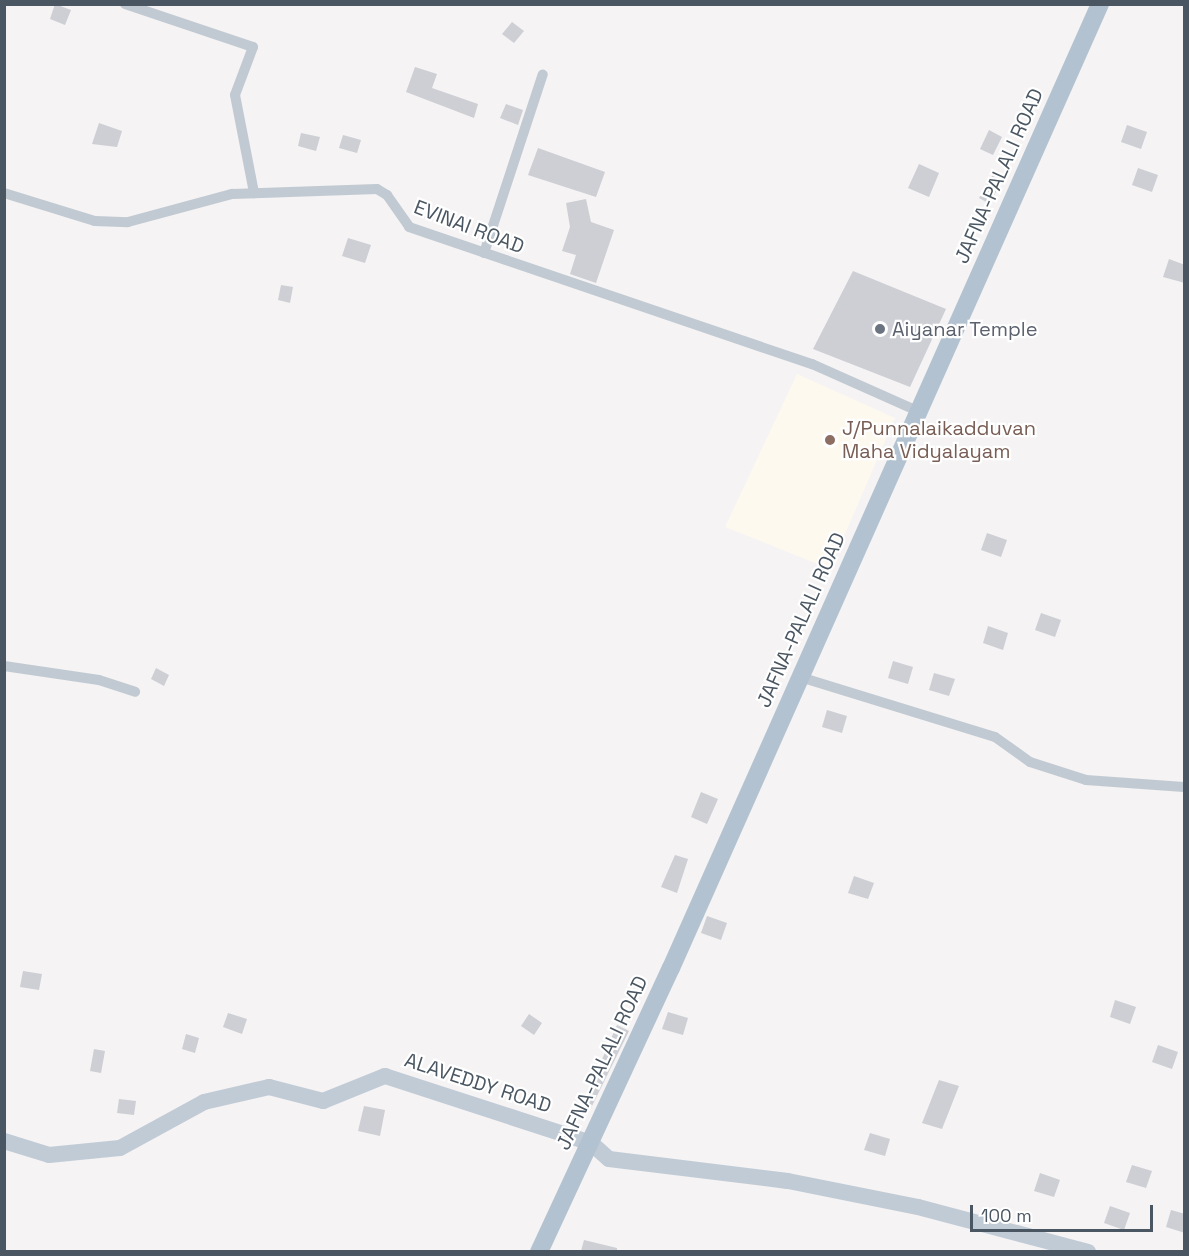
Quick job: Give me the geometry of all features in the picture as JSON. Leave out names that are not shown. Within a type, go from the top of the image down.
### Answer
[{"type":"main road","name":"JAFNA-PALALI ROAD","points":[[539,1251],[591,1143],[920,412],[1100,4]]},
{"type":"street","points":[[126,4],[253,46],[235,95],[254,193]]},
{"type":"street","points":[[484,253],[543,74]]},
{"type":"street","name":"EVINAI ROAD","points":[[4,193],[95,221],[128,222],[254,193],[377,189],[387,195],[409,227],[812,364],[920,412]]},
{"type":"street","points":[[4,666],[99,680],[135,692]]},
{"type":"street","points":[[800,676],[995,737],[1030,762],[1086,780],[1185,787]]},
{"type":"street","name":"ALAVEDDY ROAD","points":[[4,1141],[49,1155],[120,1148],[204,1102],[269,1087],[323,1101],[385,1076],[591,1143],[609,1159],[788,1181],[918,1207],[1088,1251]]},
{"type":"shaded area","points":[[797,374],[895,418],[830,569],[725,527]]},
{"type":"building","points":[[55,4],[71,10],[65,25],[50,19]]},
{"type":"building","points":[[512,22],[524,31],[514,43],[502,34]]},
{"type":"building","points":[[415,67],[437,74],[432,88],[478,104],[474,118],[406,92]]},
{"type":"building","points":[[506,104],[523,110],[518,125],[500,118]]},
{"type":"building","points":[[99,123],[122,131],[117,147],[92,144]]},
{"type":"building","points":[[1127,125],[1147,132],[1141,149],[1121,142]]},
{"type":"building","points":[[989,130],[1002,137],[993,155],[980,149]]},
{"type":"building","points":[[301,133],[320,137],[316,151],[298,146]]},
{"type":"building","points":[[343,135],[361,140],[357,153],[339,148]]},
{"type":"building","points":[[538,148],[605,172],[596,197],[528,175]]},
{"type":"building","points":[[919,164],[939,173],[929,197],[908,188]]},
{"type":"building","points":[[1138,168],[1158,175],[1152,192],[1132,185]]},
{"type":"building","points":[[995,171],[1004,175],[990,204],[979,198]]},
{"type":"building","points":[[586,199],[591,222],[614,230],[596,283],[570,274],[576,255],[562,251],[570,227],[566,203]]},
{"type":"building","points":[[348,238],[371,245],[365,263],[342,256]]},
{"type":"building","points":[[1169,259],[1185,265],[1185,283],[1163,277]]},
{"type":"building","name":"Aiyanar Temple","points":[[853,271],[946,309],[910,387],[813,349]]},
{"type":"building","points":[[281,285],[293,287],[290,303],[278,300]]},
{"type":"building","points":[[987,533],[1007,540],[1001,557],[981,550]]},
{"type":"building","points":[[1041,613],[1061,620],[1055,637],[1035,630]]},
{"type":"building","points":[[988,626],[1008,633],[1003,650],[983,643]]},
{"type":"building","points":[[893,661],[913,667],[908,684],[888,678]]},
{"type":"building","points":[[156,668],[169,675],[164,686],[151,679]]},
{"type":"building","points":[[934,673],[955,679],[949,696],[929,690]]},
{"type":"building","points":[[827,710],[847,716],[842,733],[822,727]]},
{"type":"building","points":[[701,792],[718,799],[707,824],[691,817]]},
{"type":"building","points":[[675,855],[688,859],[677,893],[661,887]]},
{"type":"building","points":[[854,876],[874,883],[868,899],[848,893]]},
{"type":"building","points":[[707,916],[727,923],[721,940],[701,933]]},
{"type":"building","points":[[23,971],[42,974],[39,990],[20,987]]},
{"type":"building","points":[[1115,1000],[1136,1007],[1130,1024],[1110,1017]]},
{"type":"building","points":[[668,1012],[688,1018],[683,1035],[662,1029]]},
{"type":"building","points":[[228,1013],[247,1019],[242,1034],[223,1027]]},
{"type":"building","points":[[529,1014],[542,1023],[534,1035],[521,1026]]},
{"type":"building","points":[[617,1025],[629,1031],[591,1108],[583,1103]]},
{"type":"building","points":[[186,1034],[199,1038],[195,1053],[182,1049]]},
{"type":"building","points":[[1158,1045],[1178,1052],[1172,1069],[1152,1062]]},
{"type":"building","points":[[94,1049],[105,1051],[101,1073],[90,1071]]},
{"type":"building","points":[[939,1080],[959,1086],[942,1129],[922,1123]]},
{"type":"building","points":[[119,1099],[136,1101],[134,1115],[117,1113]]},
{"type":"building","points":[[364,1106],[385,1110],[380,1136],[358,1131]]},
{"type":"building","points":[[870,1133],[890,1139],[885,1156],[864,1150]]},
{"type":"building","points":[[1132,1165],[1152,1171],[1146,1188],[1126,1182]]},
{"type":"building","points":[[1040,1173],[1060,1180],[1054,1197],[1034,1191]]},
{"type":"building","points":[[1110,1206],[1130,1213],[1124,1230],[1104,1223]]},
{"type":"building","points":[[1171,1210],[1185,1214],[1185,1233],[1166,1227]]},
{"type":"building","points":[[584,1240],[617,1248],[617,1251],[581,1251]]},
{"type":"place","name":"Aiyanar Temple","points":[[880,329]]},
{"type":"place","name":"J/Punnalaikadduvan Maha Vidyalayam","points":[[830,440]]}]
